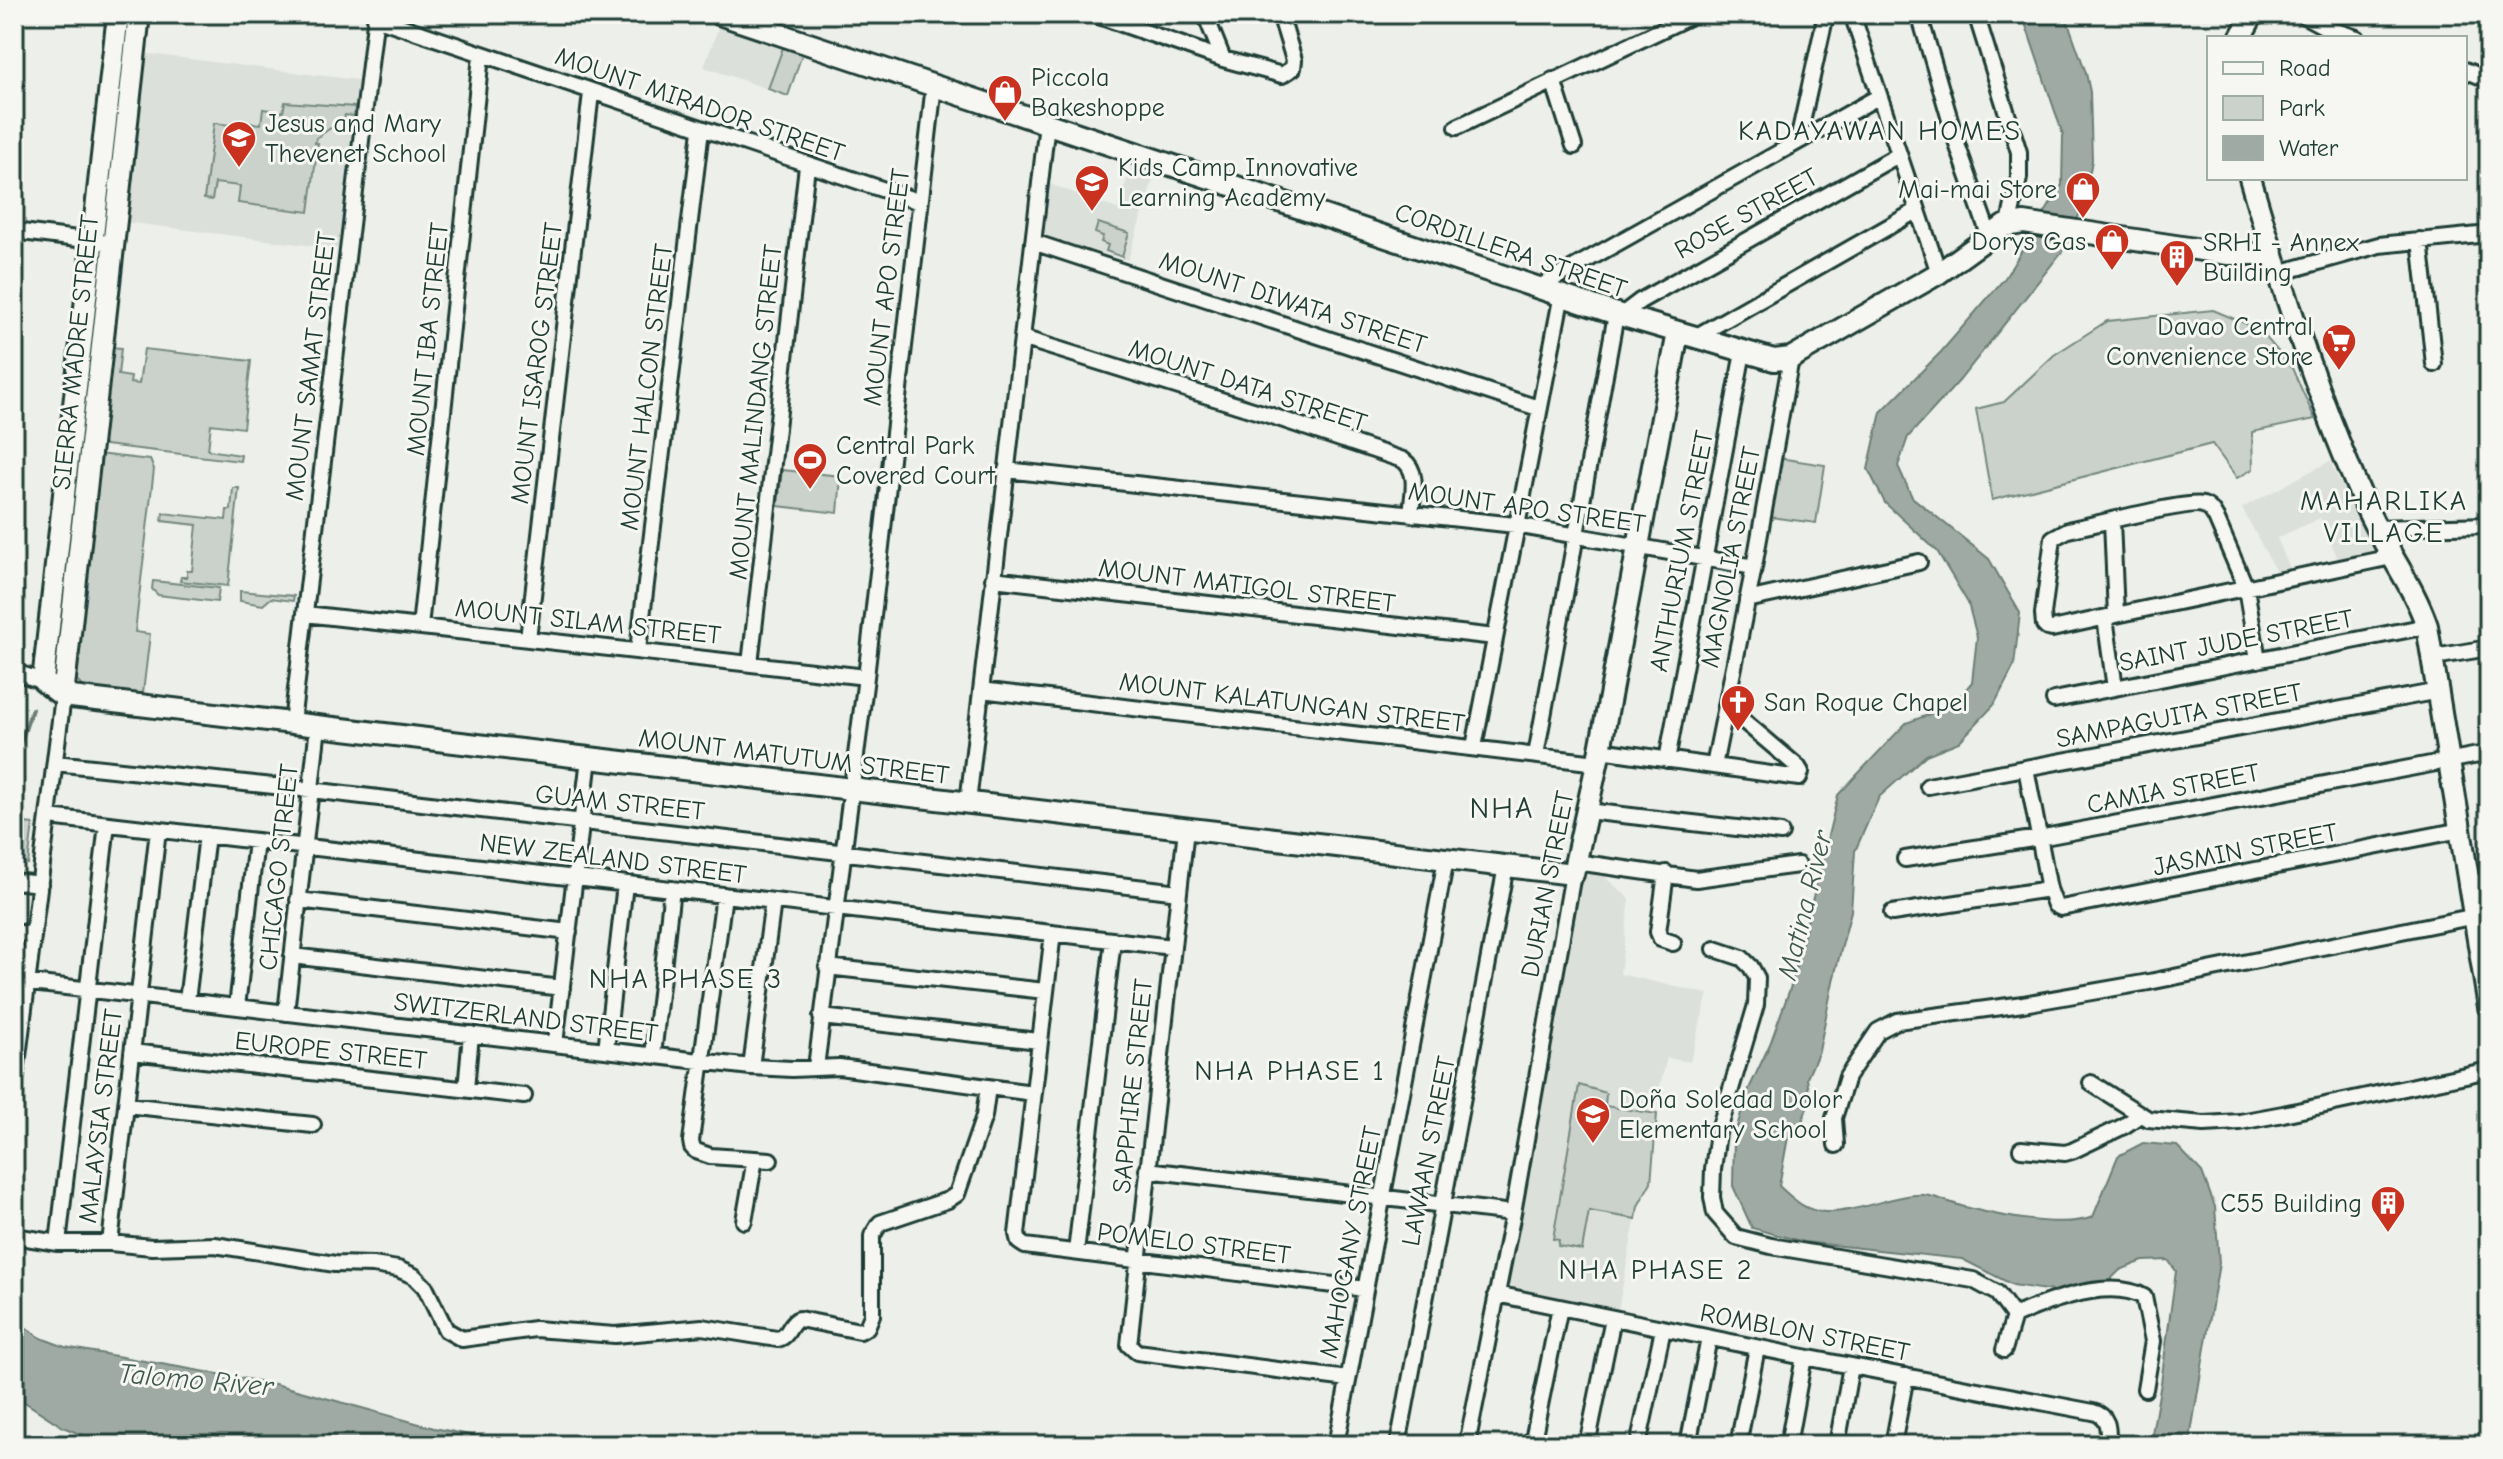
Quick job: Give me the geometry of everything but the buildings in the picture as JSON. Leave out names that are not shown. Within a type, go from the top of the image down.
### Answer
[{"type":"street","name":"SIERRA MADRE STREET","points":[[63,696],[103,243],[118,14]]},
{"type":"street","name":"SIERRA MADRE STREET","points":[[43,681],[103,243],[139,14]]},
{"type":"street","name":"CORDILLERA STREET","points":[[719,14],[1620,315],[1774,360],[1791,358]]},
{"type":"street","points":[[1093,14],[1274,74],[1288,73],[1293,68],[1294,60],[1280,14]]},
{"type":"street","points":[[1205,14],[1223,59]]},
{"type":"street","points":[[1457,127],[1695,14]]},
{"type":"street","points":[[1798,140],[1826,14]]},
{"type":"street","points":[[1852,14],[1939,273]]},
{"type":"street","points":[[1919,14],[1958,147],[1989,235]]},
{"type":"street","points":[[1976,14],[2019,152],[2017,223]]},
{"type":"street","points":[[2301,14],[2329,29],[2351,36]]},
{"type":"street","name":"MOUNT MIRADOR STREET","points":[[376,16],[481,56],[920,202]]},
{"type":"street","name":"MOUNT SAMAT STREET","points":[[292,723],[376,16]]},
{"type":"street","name":"MOUNT IBA STREET","points":[[420,627],[481,56]]},
{"type":"street","points":[[2467,71],[2489,80]]},
{"type":"street","points":[[1553,80],[1574,146]]},
{"type":"street","name":"MOUNT APO STREET","points":[[816,1067],[866,677],[934,85]]},
{"type":"street","name":"MOUNT ISAROG STREET","points":[[528,639],[591,93]]},
{"type":"street","points":[[1539,287],[1878,97]]},
{"type":"street","points":[[968,803],[1047,123]]},
{"type":"street","name":"MOUNT HALCON STREET","points":[[638,650],[701,130]]},
{"type":"street","name":"ROSE STREET","points":[[1620,315],[1898,155]]},
{"type":"street","name":"MOUNT MALINDANG STREET","points":[[750,664],[807,166]]},
{"type":"street","points":[[2251,180],[2276,264],[2338,441],[2376,528],[2416,598],[2427,626],[2461,830],[2480,882],[2476,916],[2486,964],[2489,1007]]},
{"type":"street","points":[[1687,335],[1916,211]]},
{"type":"street","points":[[1791,358],[1939,273],[1989,235],[2017,223],[2276,264],[2379,245],[2489,234]]},
{"type":"street","points":[[14,231],[103,243]]},
{"type":"street","points":[[2420,240],[2434,364]]},
{"type":"street","name":"MOUNT DIWATA STREET","points":[[1033,242],[1538,408]]},
{"type":"street","points":[[1474,747],[1562,294]]},
{"type":"street","points":[[1536,755],[1610,336],[1620,315]]},
{"type":"street","name":"DURIAN STREET","points":[[1467,1445],[1638,546],[1687,335]]},
{"type":"street","name":"MOUNT DATA STREET","points":[[1022,338],[1403,460],[1412,469],[1411,515]]},
{"type":"street","name":"ANTHURIUM STREET","points":[[1667,760],[1743,352]]},
{"type":"street","name":"MAGNOLIA STREET","points":[[1714,766],[1754,567],[1791,358]]},
{"type":"street","name":"MOUNT APO STREET","points":[[1006,470],[1515,525],[1754,567]]},
{"type":"street","points":[[2258,660],[2246,588],[2211,509],[2203,505],[2183,505],[2061,532],[2053,538],[2043,614],[2044,625],[2052,629],[2111,616],[2246,588],[2392,557]]},
{"type":"street","points":[[2112,521],[2111,616],[2115,688]]},
{"type":"street","points":[[2376,528],[2489,525]]},
{"type":"street","points":[[1747,600],[1919,562]]},
{"type":"street","name":"MOUNT MATIGOL STREET","points":[[993,579],[1495,637]]},
{"type":"street","name":"MOUNT SILAM STREET","points":[[305,614],[866,677]]},
{"type":"street","name":"SAINT JUDE STREET","points":[[2054,700],[2427,626]]},
{"type":"street","points":[[2434,657],[2489,648]]},
{"type":"street","points":[[14,672],[43,681],[63,696],[33,935],[21,982],[14,1089]]},
{"type":"street","name":"MOUNT KALATUNGAN STREET","points":[[981,690],[1536,755],[1667,760],[1796,779],[1801,775],[1798,767],[1726,706]]},
{"type":"street","name":"SAMPAGUITA STREET","points":[[1928,786],[2439,691]]},
{"type":"street","name":"MOUNT MATUTUM STREET","points":[[63,696],[1506,866],[1666,873],[1707,879],[1798,865]]},
{"type":"street","name":"CHICAGO STREET","points":[[286,1013],[318,726]]},
{"type":"street","name":"CAMIA STREET","points":[[1905,859],[2039,838],[2489,753]]},
{"type":"street","points":[[555,1044],[589,758]]},
{"type":"street","name":"GUAM STREET","points":[[55,763],[1179,892]]},
{"type":"street","points":[[1892,913],[2049,889],[2026,768]]},
{"type":"street","points":[[1587,811],[1781,833]]},
{"type":"street","name":"NEW ZEALAND STREET","points":[[49,817],[1172,947]]},
{"type":"street","points":[[58,1243],[107,824]]},
{"type":"street","name":"SAPPHIRE STREET","points":[[1186,829],[1128,1340],[1130,1348],[1137,1352],[1348,1379]]},
{"type":"street","name":"MALAYSIA STREET","points":[[110,1243],[158,830]]},
{"type":"street","name":"JASMIN STREET","points":[[2049,889],[2055,905],[2069,909],[2461,830]]},
{"type":"street","points":[[187,1001],[207,835]]},
{"type":"street","points":[[237,1007],[256,841]]},
{"type":"street","name":"MAHOGANY STREET","points":[[1336,1445],[1446,859]]},
{"type":"street","name":"LAWAAN STREET","points":[[1398,1445],[1506,866]]},
{"type":"street","points":[[1666,873],[1658,932],[1661,939],[1673,943]]},
{"type":"street","points":[[14,881],[40,884]]},
{"type":"street","points":[[606,1050],[625,884]]},
{"type":"street","points":[[653,1055],[672,889]]},
{"type":"street","points":[[724,895],[692,1147],[710,1156],[762,1160],[744,1221]]},
{"type":"street","points":[[298,900],[569,932]]},
{"type":"street","points":[[751,1067],[773,901]]},
{"type":"street","points":[[1836,1145],[1834,1118],[1847,1077],[1878,1031],[1897,1021],[2107,989],[2476,916]]},
{"type":"street","points":[[14,932],[33,935]]},
{"type":"street","points":[[1033,1093],[1053,933]]},
{"type":"street","points":[[1076,1252],[1113,940]]},
{"type":"street","points":[[1715,949],[1726,950],[1742,958],[1757,978],[1756,1005],[1718,1133],[1713,1169],[1715,1213],[1736,1237],[1771,1246],[1973,1280],[1997,1293],[2014,1316]]},
{"type":"street","points":[[292,956],[562,988]]},
{"type":"street","points":[[827,967],[1045,991]]},
{"type":"street","name":"SWITZERLAND STREET","points":[[21,982],[751,1067],[853,1068],[1033,1093]]},
{"type":"street","points":[[821,1017],[1039,1041]]},
{"type":"street","points":[[466,1089],[471,1034]]},
{"type":"street","name":"EUROPE STREET","points":[[132,1052],[524,1096]]},
{"type":"street","points":[[2091,1083],[2140,1115],[2160,1121],[2204,1124],[2240,1122],[2489,1070]]},
{"type":"street","points":[[14,1236],[58,1243],[152,1247],[215,1245],[335,1264],[398,1269],[414,1276],[425,1287],[446,1330],[462,1339],[535,1329],[615,1335],[702,1327],[777,1339],[785,1336],[799,1319],[860,1331],[867,1327],[872,1315],[872,1236],[875,1228],[880,1223],[948,1200],[957,1194],[984,1116],[988,1087]]},
{"type":"street","name":"POMELO STREET","points":[[1033,1093],[1017,1234],[1019,1242],[1025,1246],[1365,1289]]},
{"type":"street","points":[[126,1105],[313,1125]]},
{"type":"street","points":[[2021,1149],[2072,1151],[2140,1115]]},
{"type":"street","points":[[1147,1170],[1513,1213]]},
{"type":"street","points":[[2014,1316],[2053,1299],[2117,1288],[2132,1290],[2144,1297],[2153,1341],[2145,1389]]},
{"type":"street","name":"ROMBLON STREET","points":[[1496,1294],[2093,1412],[2104,1417],[2108,1445]]},
{"type":"street","points":[[1532,1445],[1560,1307]]},
{"type":"street","points":[[2004,1350],[2014,1316]]},
{"type":"street","points":[[1587,1445],[1613,1318]]},
{"type":"street","points":[[1638,1445],[1663,1329]]},
{"type":"street","points":[[1688,1445],[1709,1338]]},
{"type":"street","points":[[1738,1445],[1757,1348]]},
{"type":"street","points":[[1788,1445],[1804,1357]]},
{"type":"street","points":[[1837,1445],[1851,1366]]},
{"type":"street","points":[[1893,1445],[1906,1376]]},
{"type":"street","points":[[934,1445],[968,1445]]},
{"type":"shaded area","points":[[720,23],[803,51],[788,96],[704,67]]},
{"type":"shaded area","name":"Jesus and Mary Thevenet School","points":[[142,53],[358,80],[338,249],[124,222]]},
{"type":"shaded area","name":"Kids Camp Innovative Learning Academy","points":[[1133,162],[1156,170],[1128,260],[1039,236],[1047,183],[1117,209]]},
{"type":"shaded area","points":[[2330,461],[2375,554],[2339,561],[2320,518],[2277,538],[2291,571],[2277,574],[2242,508]]},
{"type":"shaded area","name":"Doña Soledad Dolor Elementary School","points":[[1583,865],[1592,866],[1630,899],[1620,974],[1708,994],[1690,1062],[1667,1058],[1658,1094],[1651,1182],[1638,1206],[1618,1310],[1512,1290],[1506,1283]]},
{"type":"green space","points":[[784,45],[803,51],[788,96],[768,89]]},
{"type":"green space","points":[[285,102],[355,107],[354,116],[345,115],[344,119],[316,138],[315,143],[318,143],[309,212],[238,203],[240,186],[215,183],[212,200],[204,199],[214,123],[240,126],[241,122],[261,124],[263,109],[283,112]]},
{"type":"green space","points":[[1098,223],[1129,233],[1122,257],[1106,251],[1108,245],[1101,242],[1103,236],[1095,233]]},
{"type":"green space","points":[[2213,310],[2259,329],[2292,368],[2315,419],[2252,432],[2253,469],[2237,478],[2212,444],[1992,500],[1976,409],[2004,402],[2054,355],[2107,321]]},
{"type":"green space","points":[[109,347],[121,348],[118,375],[131,377],[130,383],[139,384],[144,349],[251,361],[243,428],[211,424],[208,450],[241,455],[240,461],[105,445],[98,441]]},
{"type":"green space","points":[[97,454],[150,460],[154,469],[135,632],[150,634],[142,701],[96,696],[71,677]]},
{"type":"green space","points":[[1779,458],[1825,465],[1816,523],[1770,517]]},
{"type":"green space","name":"Central Park Covered Court","points":[[782,470],[841,476],[838,513],[778,506]]},
{"type":"green space","points":[[233,488],[239,488],[228,586],[180,581],[181,577],[187,577],[187,571],[192,571],[197,525],[162,521],[163,513],[226,520],[227,510],[231,510]]},
{"type":"green space","points":[[153,581],[219,588],[217,602],[158,595],[152,589]]},
{"type":"green space","points":[[240,591],[294,596],[293,601],[271,598],[263,605],[240,601]]},
{"type":"green space","points":[[14,822],[33,824],[28,864],[14,862]]},
{"type":"green space","points":[[1579,1085],[1606,1093],[1605,1106],[1657,1114],[1651,1182],[1638,1206],[1636,1219],[1589,1211],[1582,1250],[1558,1246],[1559,1240],[1553,1239]]},
{"type":"water","points":[[2022,14],[2065,14],[2086,73],[2090,92],[2092,160],[2084,204],[2064,249],[1959,381],[1908,437],[1898,466],[1912,497],[1989,559],[2020,613],[2014,666],[1994,705],[1959,742],[1926,755],[1879,797],[1855,851],[1851,911],[1819,1051],[1807,1078],[1810,1100],[1799,1130],[1788,1137],[1779,1186],[1800,1204],[1818,1211],[1838,1211],[1924,1195],[1979,1211],[2065,1222],[2093,1217],[2118,1156],[2143,1143],[2177,1146],[2202,1172],[2215,1207],[2219,1263],[2189,1445],[2150,1445],[2176,1271],[2168,1260],[2143,1261],[2120,1270],[2108,1282],[2090,1289],[2059,1292],[2013,1285],[1962,1259],[1804,1242],[1752,1228],[1733,1186],[1734,1137],[1747,1093],[1770,1044],[1792,983],[1838,795],[1906,723],[1952,706],[1972,682],[1977,637],[1968,603],[1937,551],[1885,503],[1868,469],[1881,412],[1941,352],[2005,278],[2062,185],[2063,135]]},
{"type":"water","name":"Talomo River","points":[[14,1319],[41,1338],[65,1347],[275,1384],[434,1428],[520,1445],[106,1445],[63,1427],[14,1395]]},
{"type":"waterway","points":[[14,762],[32,709]]},
{"type":"place","name":"Piccola Bakeshoppe","points":[[1005,123]]},
{"type":"place","name":"Jesus and Mary Thevenet School","points":[[239,169]]},
{"type":"place","name":"Kids Camp Innovative Learning Academy","points":[[1092,213]]},
{"type":"place","name":"Mai-mai Store","points":[[2083,220]]},
{"type":"place","name":"Dorys Gas","points":[[2112,272]]},
{"type":"place","name":"SRHI - Annex Building","points":[[2177,288]]},
{"type":"place","name":"Davao Central Convenience Store","points":[[2339,372]]},
{"type":"place","name":"Central Park Covered Court","points":[[810,491]]},
{"type":"place","name":"San Roque Chapel","points":[[1738,733]]},
{"type":"place","name":"Doña Soledad Dolor Elementary School","points":[[1593,1145]]},
{"type":"place","name":"C55 Building","points":[[2388,1234]]},
{"type":"district","name":"KADAYAWAN HOMES","points":[[1880,130]]},
{"type":"district","name":"MAHARLIKA VILLAGE","points":[[2384,516]]},
{"type":"district","name":"NHA","points":[[1502,808]]},
{"type":"district","name":"NHA PHASE 3","points":[[686,978]]},
{"type":"district","name":"NHA PHASE 1","points":[[1290,1070]]},
{"type":"district","name":"NHA PHASE 2","points":[[1656,1269]]},
{"type":"water label","name":"Matina River","points":[[1804,905]]}]
